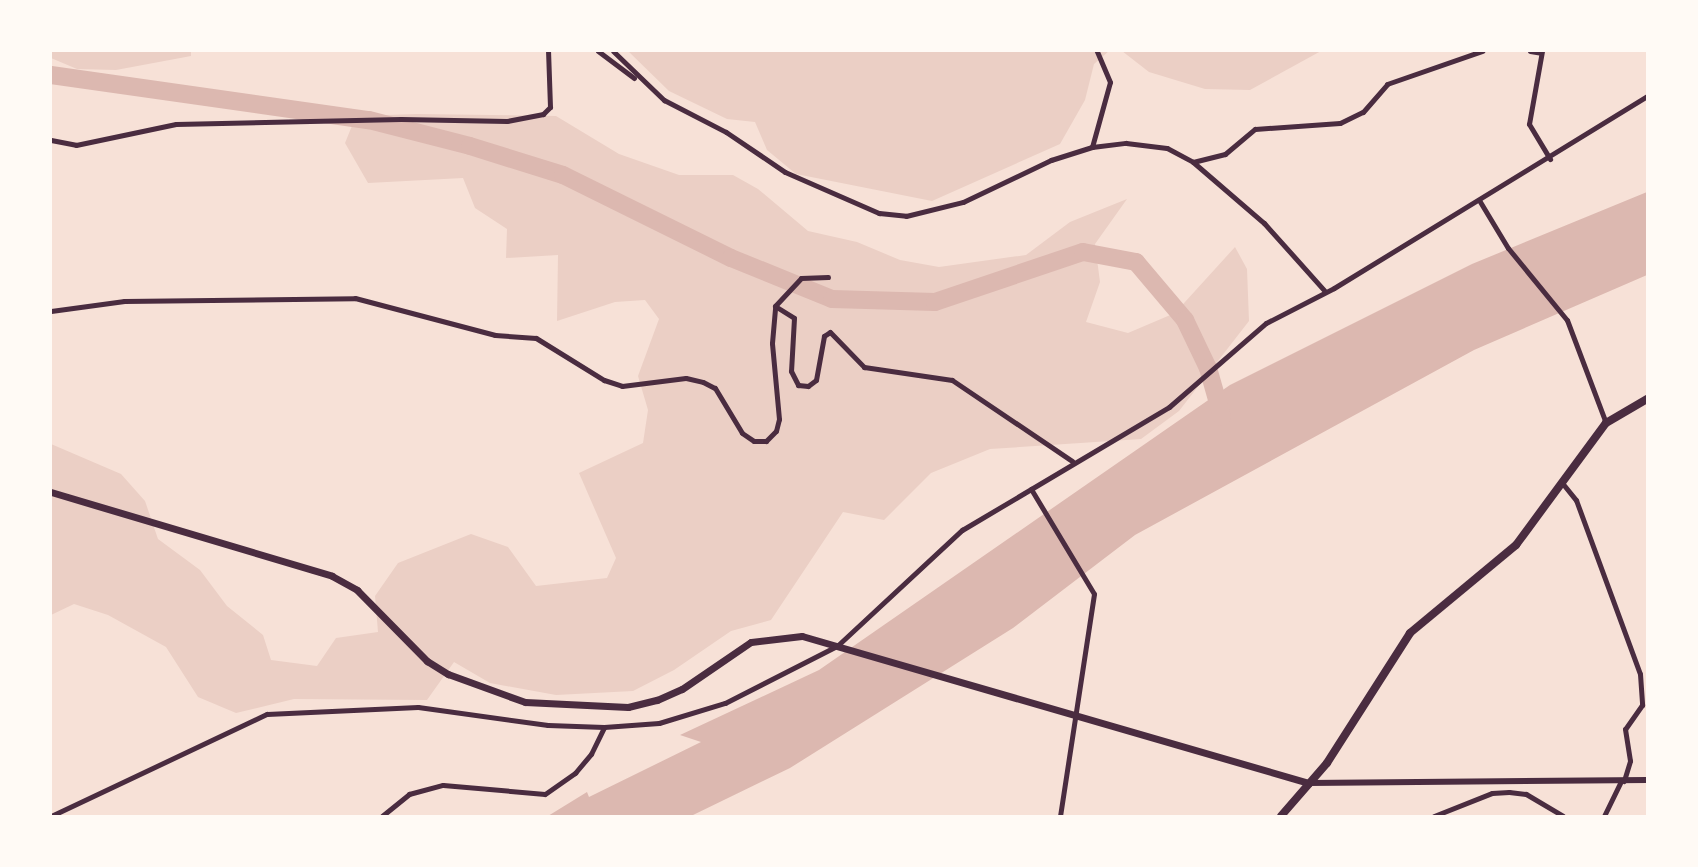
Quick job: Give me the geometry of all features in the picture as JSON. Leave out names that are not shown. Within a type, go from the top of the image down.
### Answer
[{"type":"main road","points":[[1280,816],[1309,783],[1410,633],[1516,545],[1606,423],[1647,399]]},
{"type":"main road","points":[[51,492],[332,576],[357,590],[427,661],[448,674],[525,702],[628,707],[682,689],[751,642],[771,636],[802,636],[1309,783]]},
{"type":"street","points":[[598,51],[664,100],[726,132],[785,172],[878,214],[922,213],[962,202],[1029,170],[1092,147],[1152,144],[1193,162],[1264,223],[1324,290]]},
{"type":"street","points":[[613,51],[640,81]]},
{"type":"street","points":[[1092,147],[1110,82],[1097,51]]},
{"type":"street","points":[[1193,162],[1225,154],[1255,129],[1340,123],[1363,112],[1387,84],[1482,51]]},
{"type":"street","points":[[1530,51],[1541,52],[1529,124],[1550,159]]},
{"type":"street","points":[[51,140],[76,145],[176,124],[401,119],[507,121],[543,114],[550,107],[547,54]]},
{"type":"street","points":[[51,816],[201,741],[267,714],[418,707],[548,725],[604,727],[659,723],[724,703],[837,646],[962,530],[1072,461],[1169,407],[1266,323],[1550,159],[1647,96]]},
{"type":"street","points":[[1479,200],[1508,248],[1562,316],[1606,423]]},
{"type":"street","points":[[51,311],[124,300],[355,298],[495,335],[536,338],[604,380],[622,386],[685,378],[703,382],[715,388],[742,433],[754,441],[766,441],[776,431],[779,419],[772,343],[775,306],[801,278],[828,276]]},
{"type":"street","points":[[775,306],[794,318],[791,371],[798,385],[808,386],[816,380],[824,336],[830,332],[864,367],[952,380],[1072,461]]},
{"type":"street","points":[[1563,484],[1576,500],[1640,674],[1642,705],[1625,729],[1630,761],[1604,816]]},
{"type":"street","points":[[1031,489],[1091,591],[1088,650],[1072,714],[1060,816]]},
{"type":"street","points":[[382,816],[410,794],[433,786],[545,794],[575,773],[604,727]]},
{"type":"street","points":[[1309,783],[1647,780]]},
{"type":"street","points":[[1434,816],[1492,793],[1510,792],[1525,794],[1563,816]]},
{"type":"shaded area","points":[[51,51],[191,51],[191,56],[116,70],[77,69],[51,58]]},
{"type":"shaded area","points":[[628,51],[1109,51],[1094,64],[1085,100],[1060,144],[932,201],[796,174],[767,150],[755,122],[727,119],[669,91]]},
{"type":"shaded area","points":[[1122,51],[1321,51],[1250,90],[1205,89],[1149,72]]},
{"type":"shaded area","points":[[356,116],[556,116],[619,154],[679,175],[733,175],[758,189],[808,231],[857,242],[900,260],[939,267],[1026,255],[1070,222],[1127,199],[1095,244],[1100,282],[1086,322],[1128,333],[1175,313],[1235,247],[1247,269],[1249,321],[1179,411],[1141,439],[990,449],[931,473],[884,520],[843,512],[771,620],[731,631],[674,670],[633,691],[556,695],[490,683],[454,662],[427,700],[294,699],[236,713],[198,697],[166,647],[108,615],[74,604],[51,615],[51,444],[121,474],[145,501],[158,539],[200,570],[227,606],[263,635],[271,660],[317,666],[336,638],[378,632],[375,596],[398,563],[471,534],[508,547],[536,586],[607,578],[616,558],[579,473],[643,443],[648,410],[638,376],[659,319],[645,300],[615,302],[557,321],[558,255],[506,258],[507,229],[475,208],[463,178],[368,183],[345,143]]},
{"type":"shaded area","points":[[1647,192],[1647,275],[1474,350],[1135,535],[1013,628],[790,768],[691,816],[548,816],[587,792],[589,797],[701,742],[680,735],[819,670],[1230,385],[1472,264]]},
{"type":"waterway","points":[[51,75],[369,120],[470,146],[563,175],[731,258],[832,299],[935,302],[1083,252],[1136,262],[1185,320],[1208,368],[1222,417]]}]
